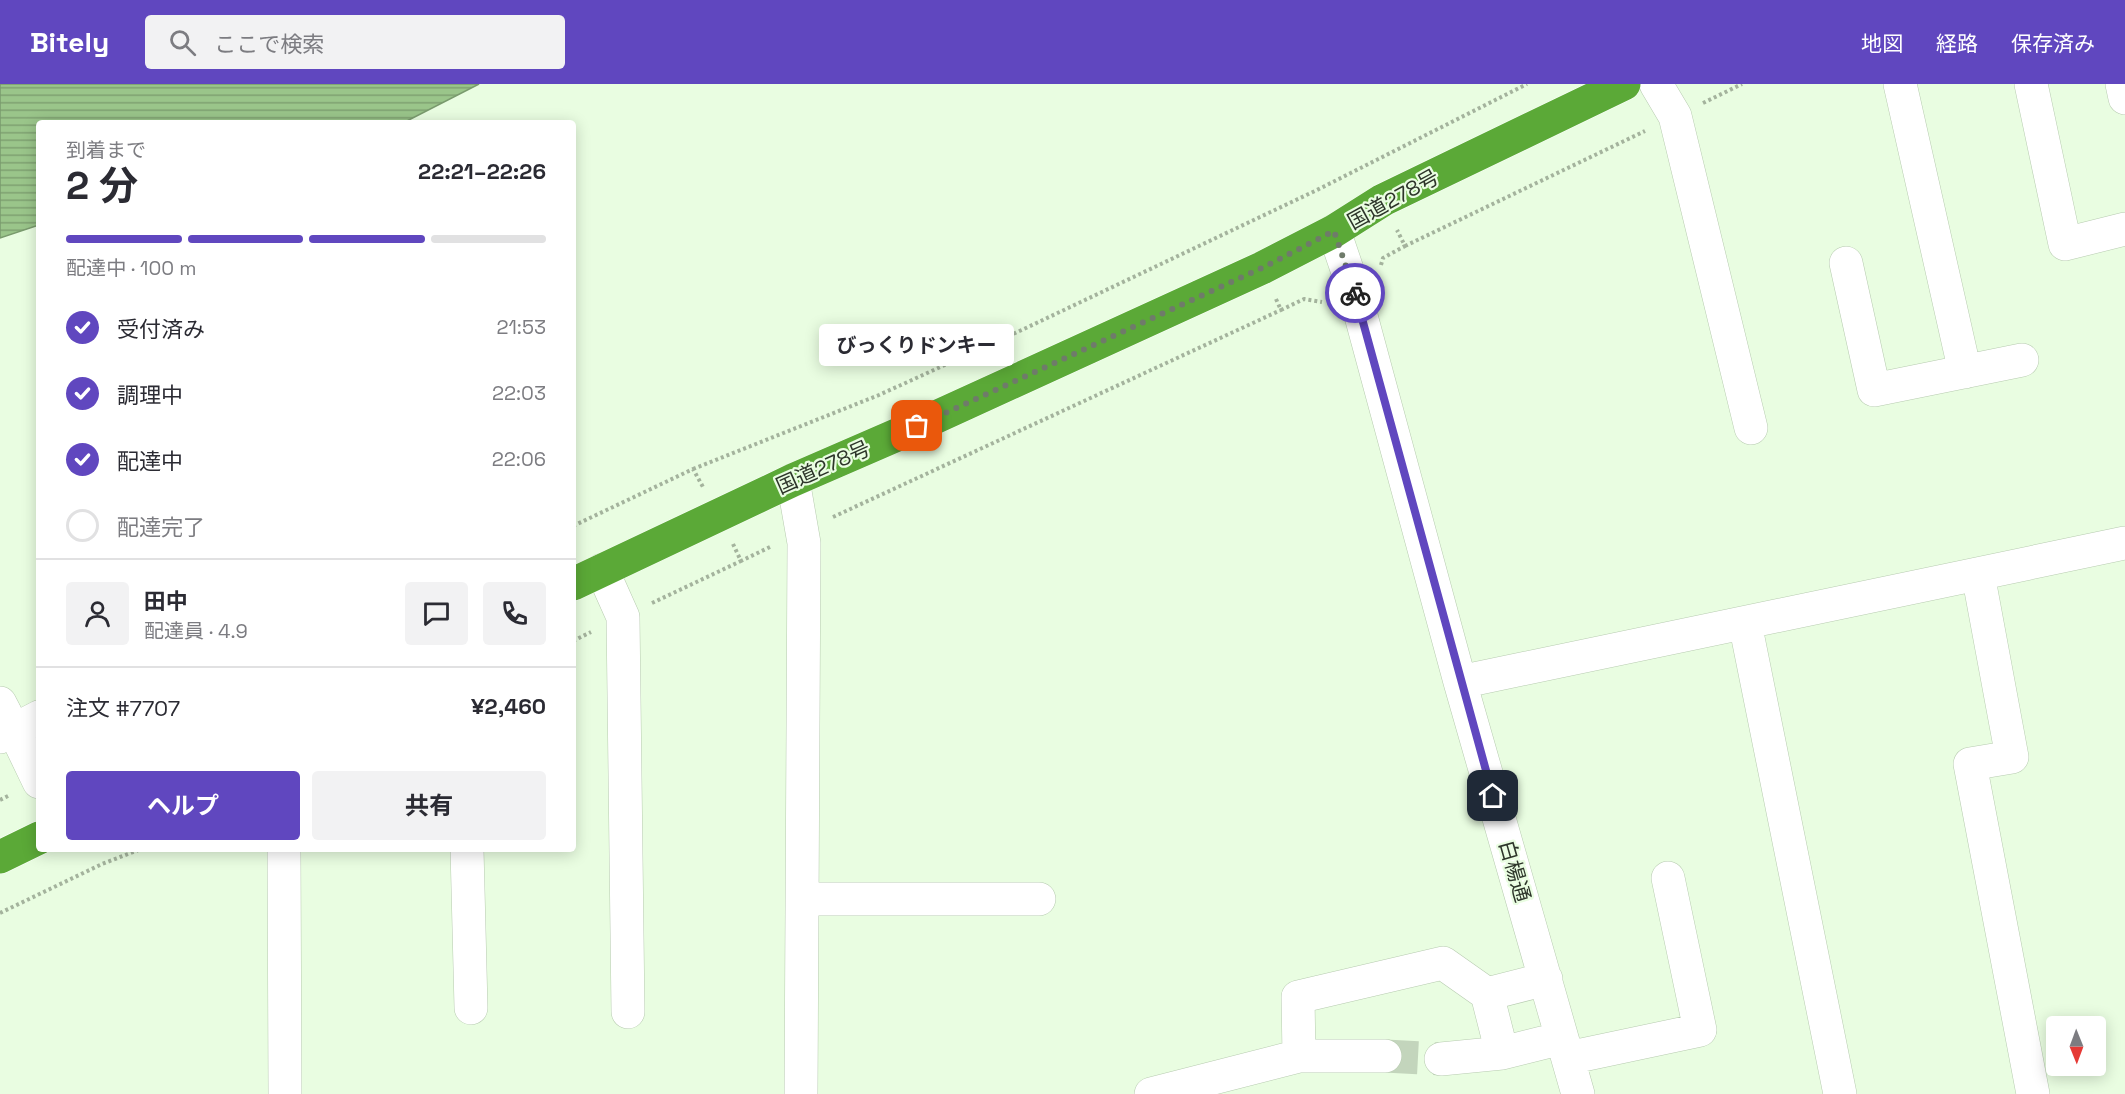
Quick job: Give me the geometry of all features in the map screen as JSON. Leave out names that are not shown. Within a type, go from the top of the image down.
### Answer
[{"type":"highway","name":"国道278号","points":[[576,583],[793,480],[1046,368],[1262,268],[1334,231],[1383,200],[1624,84]]},
{"type":"highway","points":[[0,856],[36,839]]},
{"type":"street","points":[[1656,84],[1675,116],[1751,428]]},
{"type":"street","points":[[1899,84],[1965,372]]},
{"type":"street","points":[[2031,84],[2065,244],[2125,229]]},
{"type":"street","points":[[2122,84],[2125,98]]},
{"type":"street","name":"白楊通","points":[[1334,231],[1354,290],[1460,682],[1578,1094]]},
{"type":"street","points":[[1846,262],[1874,390],[2022,360]]},
{"type":"street","points":[[793,480],[802,531],[801,1094]]},
{"type":"street","points":[[1460,682],[2125,543]]},
{"type":"street","points":[[602,570],[623,617],[628,1012]]},
{"type":"street","points":[[1978,574],[2012,757],[1970,764],[2032,1094]]},
{"type":"street","points":[[1745,623],[1840,1094]]},
{"type":"street","points":[[13,722],[36,775]]},
{"type":"street","points":[[284,852],[285,1094]]},
{"type":"street","points":[[467,852],[471,1008]]},
{"type":"street","points":[[1441,1059],[1565,1048],[1700,1030],[1668,878]]},
{"type":"street","points":[[802,899],[1039,899]]},
{"type":"street","points":[[1299,1056],[1298,997],[1443,963],[1487,994],[1502,1053]]},
{"type":"street","points":[[1487,994],[1546,979]]},
{"type":"street","points":[[1151,1094],[1299,1056],[1385,1056]]},
{"type":"path","points":[[576,525],[693,469],[879,395],[1026,328],[1317,190],[1527,84]]},
{"type":"path","points":[[1405,246],[1742,84]]},
{"type":"path","points":[[576,640],[802,531],[1281,310]]},
{"type":"path","points":[[693,469],[741,561]]},
{"type":"path","points":[[0,913],[102,864],[133,852]]},
{"type":"shaded area","points":[[0,84],[479,84],[409,120],[36,120],[36,226],[0,238]]},
{"type":"tunnel","points":[[1385,1056],[1441,1059]]},
{"type":"way so far","points":[[917,426],[1262,268],[1334,231],[1355,293]]},
{"type":"place","name":"びっくりドンキー","points":[[917,426]]},
{"type":"route","points":[[1355,293],[1493,796]]}]
